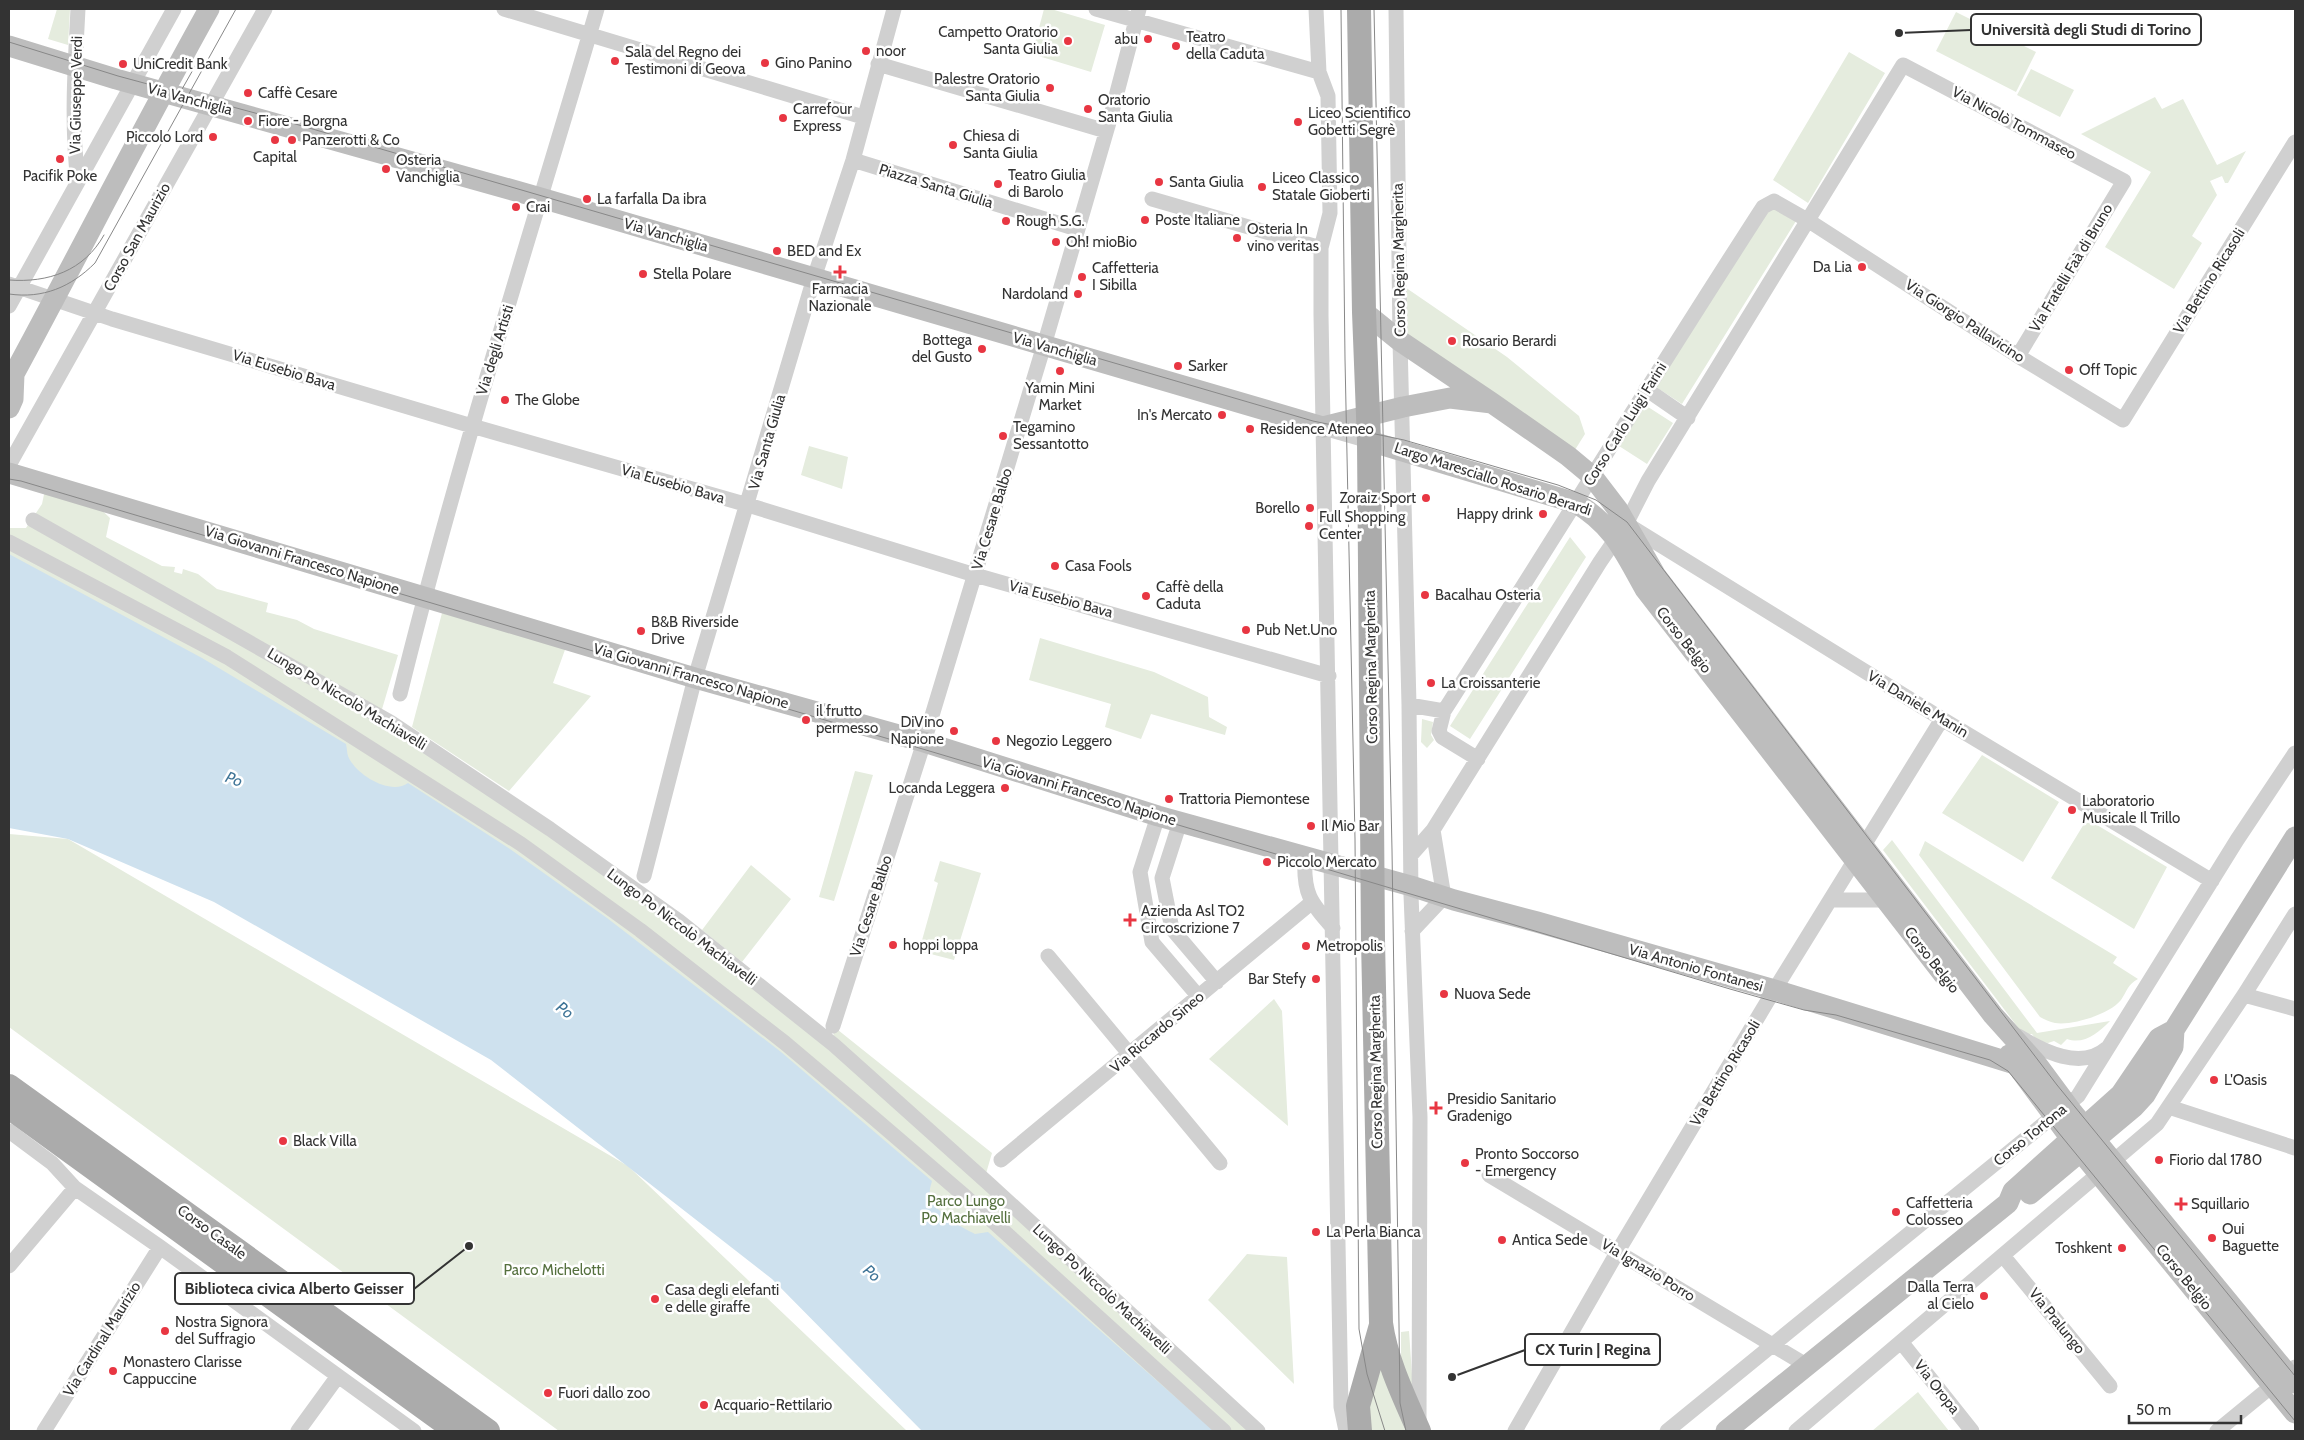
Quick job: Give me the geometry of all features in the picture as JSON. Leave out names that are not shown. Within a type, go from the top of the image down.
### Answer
[{"type":"main road","name":"Corso Regina Margherita","points":[[1359,9],[1364,312],[1369,441],[1373,875],[1381,1325],[1398,1379],[1419,1431]]},
{"type":"main road","name":"Corso Casale","points":[[9,1086],[488,1431]]},
{"type":"main road","name":"Corso Casale","points":[[9,1107],[456,1431]]},
{"type":"main road","name":"Corso Regina Margherita","points":[[1360,1431],[1358,1406],[1381,1325]]},
{"type":"street","name":"Via Giuseppe Verdi","points":[[78,9],[75,66],[76,163],[78,182]]},
{"type":"street","points":[[9,306],[12,287],[78,182],[174,9]]},
{"type":"street","points":[[9,408],[13,399],[12,377],[209,9]]},
{"type":"street","name":"Corso San Maurizio","points":[[9,464],[96,313],[265,9]]},
{"type":"street","points":[[504,9],[863,117]]},
{"type":"street","name":"Via degli Artisti","points":[[400,694],[424,597],[472,426],[597,9]]},
{"type":"street","name":"Via Santa Giulia","points":[[644,876],[695,678],[814,278],[852,160],[894,9]]},
{"type":"street","points":[[1096,9],[1137,15],[1318,72]]},
{"type":"street","points":[[1316,9],[1318,72],[1328,96],[1330,183],[1330,213],[1321,248],[1323,427],[1341,1398],[1346,1431]]},
{"type":"street","name":"Corso Regina Margherita","points":[[1396,9],[1400,341],[1410,705],[1411,886],[1420,1117],[1419,1431]]},
{"type":"street","name":"Via Cesare Balbo","points":[[833,1026],[924,742],[1044,346],[1106,131],[1137,15]]},
{"type":"street","name":"Via Vanchiglia","points":[[9,46],[132,83],[541,198],[1323,427]]},
{"type":"street","points":[[878,64],[1106,131]]},
{"type":"street","name":"Via Nicolò Tommaseo","points":[[1809,221],[1904,64],[2124,181]]},
{"type":"street","name":"Via Bettino Ricasoli","points":[[2123,420],[2295,142]]},
{"type":"street","name":"Piazza Santa Giulia","points":[[852,160],[1077,229]]},
{"type":"street","name":"Via Fratelli Faà di Bruno","points":[[2018,356],[2124,181]]},
{"type":"street","points":[[1152,199],[1321,248]]},
{"type":"street","name":"Corso Carlo Luigi Farini","points":[[1478,758],[1442,737],[1439,730],[1444,711],[1576,504],[1646,389],[1764,207],[1774,201],[1809,221]]},
{"type":"street","points":[[1411,855],[1433,830],[1621,531],[1648,481],[1809,221]]},
{"type":"street","name":"Via Giorgio Pallavicino","points":[[1809,221],[2018,356],[2123,420]]},
{"type":"street","name":"Via Eusebio Bava","points":[[12,287],[472,426],[748,505],[975,575],[1171,629],[1329,676]]},
{"type":"street","points":[[1364,312],[1400,341],[1492,402],[1568,456],[1592,476]]},
{"type":"street","points":[[1646,389],[1688,418]]},
{"type":"street","points":[[1323,427],[1403,407],[1450,398],[1492,402]]},
{"type":"street","name":"Largo Maresciallo Rosario Berardi","points":[[1323,427],[1576,504]]},
{"type":"street","name":"Via Giovanni Francesco Napione","points":[[9,473],[695,678],[924,742],[1158,816],[1373,875]]},
{"type":"street","name":"Corso Belgio","points":[[1592,476],[1608,494],[1645,589],[1859,854],[2036,1063],[2061,1110]]},
{"type":"street","name":"Corso Belgio","points":[[1576,504],[1621,531]]},
{"type":"street","name":"Lungo Po Niccolò Machiavelli","points":[[34,520],[390,722],[550,829],[679,921],[834,1044],[1258,1431]]},
{"type":"street","name":"Via Daniele Manin","points":[[1621,531],[2212,881]]},
{"type":"street","points":[[9,542],[227,657],[521,844],[640,930],[785,1043],[875,1118],[967,1198],[1224,1431]]},
{"type":"street","points":[[1410,705],[1444,711]]},
{"type":"street","name":"Via Bettino Ricasoli","points":[[1515,1431],[1618,1251],[1775,990],[1942,720]]},
{"type":"street","name":"Corso Tortona","points":[[1668,1431],[2078,1096],[2295,752]]},
{"type":"street","points":[[1158,816],[1140,872],[1152,942],[1199,997]]},
{"type":"street","points":[[1180,822],[1162,878],[1172,929],[1217,982]]},
{"type":"street","points":[[1412,931],[1444,897],[1433,830]]},
{"type":"street","name":"Corso Tortona","points":[[1726,1431],[2008,1203],[2013,1191],[2083,1139],[2134,1107],[2145,1095],[2173,1047],[2174,1030],[2295,837]]},
{"type":"street","points":[[1146,853],[1167,860]]},
{"type":"street","name":"Corso Belgio","points":[[1859,854],[1886,900],[2018,1065],[2061,1110],[2107,1168],[2287,1377],[2295,1413]]},
{"type":"street","points":[[1305,857],[1308,894],[1311,903],[1333,928]]},
{"type":"street","name":"Via Antonio Fontanesi","points":[[1373,875],[1444,897],[1775,990],[2018,1065]]},
{"type":"street","points":[[1830,900],[1886,900]]},
{"type":"street","points":[[1146,906],[1167,903]]},
{"type":"street","name":"Via Riccardo Sineo","points":[[1002,1160],[1311,903]]},
{"type":"street","points":[[1796,1431],[2004,1257],[2157,1124],[2244,995],[2295,914]]},
{"type":"street","points":[[1168,961],[1186,946]]},
{"type":"street","points":[[1048,956],[1220,1162]]},
{"type":"street","points":[[2244,995],[2295,1009]]},
{"type":"street","points":[[2006,1029],[2045,1051],[2071,1058],[2090,1057],[2103,1051],[2110,1045]]},
{"type":"street","points":[[2170,1107],[2295,1148]]},
{"type":"street","points":[[9,1131],[52,1163],[75,1188],[160,1247],[414,1431]]},
{"type":"street","points":[[52,1138],[75,1188]]},
{"type":"street","name":"Via Ignazio Porro","points":[[1489,1175],[1806,1365]]},
{"type":"street","points":[[9,1266],[75,1188]]},
{"type":"street","name":"Via Cardinal Maurizio","points":[[44,1431],[160,1247]]},
{"type":"street","name":"Via Pralungo","points":[[2004,1257],[2110,1386]]},
{"type":"street","name":"Via Oropa","points":[[1902,1343],[1972,1431]]},
{"type":"street","points":[[298,1431],[338,1376]]},
{"type":"street","points":[[2217,1431],[2287,1377]]},
{"type":"green space","points":[[57,9],[70,9],[68,45],[48,39]]},
{"type":"green space","name":"Campetto Oratorio Santa Giulia","points":[[1044,9],[1051,9],[1105,25],[1091,72],[1032,54]]},
{"type":"green space","points":[[1956,12],[2036,52],[2016,92],[1936,51]]},
{"type":"green space","points":[[1849,52],[1885,73],[1808,203],[1773,180]]},
{"type":"green space","points":[[2031,69],[2074,90],[2060,117],[2017,95]]},
{"type":"green space","points":[[2155,97],[2162,109],[2183,99],[2217,165],[2246,151],[2228,183],[2225,183],[2222,176],[2210,181],[2217,195],[2192,236],[2202,243],[2174,289],[2105,247],[2151,172],[2081,134]]},
{"type":"green space","points":[[1769,204],[1796,221],[1682,404],[1656,387]]},
{"type":"green space","points":[[1399,283],[1507,357],[1579,416],[1585,434],[1573,453],[1400,341]]},
{"type":"green space","points":[[1645,405],[1673,423],[1647,464],[1619,446]]},
{"type":"green space","points":[[809,446],[848,457],[842,489],[801,475]]},
{"type":"green space","name":"Parco Lungo Po Machiavelli","points":[[46,485],[88,497],[110,518],[106,537],[162,566],[175,567],[174,572],[182,574],[183,569],[198,574],[217,589],[268,603],[266,612],[297,620],[314,629],[398,655],[380,716],[550,829],[830,1041],[1260,1431],[1187,1431],[9,571],[9,528],[26,528],[42,504]]},
{"type":"green space","points":[[1570,537],[1586,557],[1470,739],[1450,726]]},
{"type":"green space","points":[[442,613],[566,647],[553,683],[591,696],[509,791],[412,727]]},
{"type":"green space","points":[[1040,638],[1154,672],[1208,697],[1209,717],[1227,727],[1225,735],[1151,714],[1141,739],[1105,727],[1111,704],[1029,680]]},
{"type":"green space","points":[[1422,719],[1433,722],[1431,735],[1434,740],[1427,748],[1421,742]]},
{"type":"green space","points":[[1982,755],[2059,802],[2023,862],[1942,813]]},
{"type":"green space","points":[[855,771],[873,775],[834,901],[819,897]]},
{"type":"green space","points":[[2087,819],[2167,867],[2134,929],[2051,878]]},
{"type":"green space","name":"Parco Michelotti","points":[[9,834],[68,839],[628,1166],[907,1431],[559,1431],[9,1027]]},
{"type":"green space","points":[[1892,840],[2037,1033],[2110,1021],[2090,1037],[2079,1040],[2067,1039],[2061,1045],[2054,1041],[2048,1043],[2037,1041],[2032,1034],[2023,1034],[1883,850]]},
{"type":"green space","points":[[1925,841],[2117,957],[2113,963],[2138,979],[2130,985],[2116,1005],[2090,1018],[2071,1023],[2053,1023],[2040,1017],[1919,855]]},
{"type":"green space","points":[[940,861],[981,873],[954,960],[919,951],[938,883],[934,881]]},
{"type":"green space","points":[[751,865],[791,899],[742,962],[702,930]]},
{"type":"green space","points":[[1274,999],[1282,1011],[1288,1126],[1209,1059]]},
{"type":"green space","points":[[833,1026],[992,1153],[985,1177],[834,1043]]},
{"type":"green space","points":[[1247,1254],[1287,1257],[1294,1384],[1208,1300]]},
{"type":"green space","points":[[1409,1331],[1414,1404],[1401,1364],[1401,1332]]},
{"type":"green space","points":[[1382,1355],[1411,1431],[1370,1431],[1369,1405]]},
{"type":"green space","points":[[1918,1392],[1949,1431],[1872,1431]]},
{"type":"water","name":"Po","points":[[9,554],[202,658],[346,744],[348,756],[352,763],[365,776],[383,785],[392,787],[408,783],[510,849],[607,918],[781,1052],[932,1181],[930,1194],[941,1212],[955,1223],[975,1234],[988,1232],[1214,1431],[922,1431],[772,1279],[491,1060],[214,902],[68,839],[9,828]]},
{"type":"tram line","points":[[9,294],[33,295],[45,293],[66,285],[95,263],[236,9]]},
{"type":"tram line","points":[[1341,9],[1345,359],[1355,839],[1359,1329],[1367,1374],[1385,1431]]},
{"type":"tram line","points":[[1374,9],[1392,850],[1400,1403],[1406,1431]]},
{"type":"tram line","points":[[9,42],[118,76],[292,123],[1313,421],[1404,440],[1558,485],[1596,500],[1627,522],[2057,1085],[2295,1376]]},
{"type":"tram line","points":[[177,98],[198,61]]},
{"type":"tram line","points":[[9,280],[51,277],[64,272],[86,258],[104,235]]},
{"type":"tram line","points":[[9,479],[1730,989],[1804,1010],[1836,1015],[1990,1060],[2008,1071],[2295,1421]]},
{"type":"place","name":"Università degli Studi di Torino","points":[[1899,33]]},
{"type":"place","name":"abu","points":[[1148,39]]},
{"type":"place","name":"Campetto Oratorio Santa Giulia","points":[[1068,41]]},
{"type":"place","name":"Teatro della Caduta","points":[[1176,46]]},
{"type":"place","name":"noor","points":[[866,51]]},
{"type":"place","name":"Sala del Regno dei Testimoni di Geova","points":[[615,61]]},
{"type":"place","name":"Gino Panino","points":[[765,63]]},
{"type":"place","name":"UniCredit Bank","points":[[123,64]]},
{"type":"place","name":"Palestre Oratorio Santa Giulia","points":[[1050,88]]},
{"type":"place","name":"Caffè Cesare","points":[[248,93]]},
{"type":"place","name":"Oratorio Santa Giulia","points":[[1088,109]]},
{"type":"place","name":"Carrefour Express","points":[[783,118]]},
{"type":"place","name":"Fiore - Borgna","points":[[248,121]]},
{"type":"place","name":"Liceo Scientifico Gobetti Segrè","points":[[1298,122]]},
{"type":"place","name":"Piccolo Lord","points":[[213,137]]},
{"type":"place","name":"Capital","points":[[275,140]]},
{"type":"place","name":"Panzerotti & Co","points":[[292,140]]},
{"type":"place","name":"Chiesa di Santa Giulia","points":[[953,145]]},
{"type":"place","name":"Pacifik Poke","points":[[60,159]]},
{"type":"place","name":"Osteria Vanchiglia","points":[[386,169]]},
{"type":"place","name":"Santa Giulia","points":[[1159,182]]},
{"type":"place","name":"Teatro Giulia di Barolo","points":[[998,184]]},
{"type":"place","name":"Liceo Classico Statale Gioberti","points":[[1262,187]]},
{"type":"place","name":"La farfalla Da ibra","points":[[587,199]]},
{"type":"place","name":"Crai","points":[[516,207]]},
{"type":"place","name":"Poste Italiane","points":[[1145,220]]},
{"type":"place","name":"Rough S.G.","points":[[1006,221]]},
{"type":"place","name":"Osteria In vino veritas","points":[[1237,238]]},
{"type":"place","name":"Oh! mioBio","points":[[1056,242]]},
{"type":"place","name":"BED and Ex","points":[[777,251]]},
{"type":"place","name":"Da Lia","points":[[1862,267]]},
{"type":"place","name":"Farmacia Nazionale","points":[[840,272]]},
{"type":"place","name":"Stella Polare","points":[[643,274]]},
{"type":"place","name":"Caffetteria I Sibilla","points":[[1082,277]]},
{"type":"place","name":"Nardoland","points":[[1078,294]]},
{"type":"place","name":"Rosario Berardi","points":[[1452,341]]},
{"type":"place","name":"Bottega del Gusto","points":[[982,349]]},
{"type":"place","name":"Sarker","points":[[1178,366]]},
{"type":"place","name":"Off Topic","points":[[2069,370]]},
{"type":"place","name":"Yamin Mini Market","points":[[1060,371]]},
{"type":"place","name":"The Globe","points":[[505,400]]},
{"type":"place","name":"In's Mercato","points":[[1222,415]]},
{"type":"place","name":"Residence Ateneo","points":[[1250,429]]},
{"type":"place","name":"Tegamino Sessantotto","points":[[1003,436]]},
{"type":"place","name":"Zoraiz Sport","points":[[1426,498]]},
{"type":"place","name":"Borello","points":[[1310,508]]},
{"type":"place","name":"Happy drink","points":[[1543,514]]},
{"type":"place","name":"Full Shopping Center","points":[[1309,526]]},
{"type":"place","name":"Casa Fools","points":[[1055,566]]},
{"type":"place","name":"Bacalhau Osteria","points":[[1425,595]]},
{"type":"place","name":"Caffè della Caduta","points":[[1146,596]]},
{"type":"place","name":"Pub Net.Uno","points":[[1246,630]]},
{"type":"place","name":"B&B Riverside Drive","points":[[641,631]]},
{"type":"place","name":"La Croissanterie","points":[[1431,683]]},
{"type":"place","name":"il frutto permesso","points":[[806,720]]},
{"type":"place","name":"DiVino Napione","points":[[954,731]]},
{"type":"place","name":"Negozio Leggero","points":[[996,741]]},
{"type":"place","name":"Locanda Leggera","points":[[1005,788]]},
{"type":"place","name":"Trattoria Piemontese","points":[[1169,799]]},
{"type":"place","name":"Laboratorio Musicale Il Trillo","points":[[2072,810]]},
{"type":"place","name":"Il Mio Bar","points":[[1311,826]]},
{"type":"place","name":"Piccolo Mercato","points":[[1267,862]]},
{"type":"place","name":"Azienda Asl TO2 Circoscrizione 7","points":[[1130,920]]},
{"type":"place","name":"hoppi loppa","points":[[893,945]]},
{"type":"place","name":"Metropolis","points":[[1306,946]]},
{"type":"place","name":"Bar Stefy","points":[[1316,979]]},
{"type":"place","name":"Nuova Sede","points":[[1444,994]]},
{"type":"place","name":"L'Oasis","points":[[2214,1080]]},
{"type":"place","name":"Presidio Sanitario Gradenigo","points":[[1436,1108]]},
{"type":"place","name":"Black Villa","points":[[283,1141]]},
{"type":"place","name":"Fiorio dal 1780","points":[[2159,1160]]},
{"type":"place","name":"Pronto Soccorso - Emergency","points":[[1465,1163]]},
{"type":"place","name":"Squillario","points":[[2181,1204]]},
{"type":"place","name":"Caffetteria Colosseo","points":[[1896,1212]]},
{"type":"place","name":"La Perla Bianca","points":[[1316,1232]]},
{"type":"place","name":"Oui Baguette","points":[[2212,1238]]},
{"type":"place","name":"Antica Sede","points":[[1502,1240]]},
{"type":"place","name":"Biblioteca civica Alberto Geisser","points":[[469,1246]]},
{"type":"place","name":"Toshkent","points":[[2122,1248]]},
{"type":"place","name":"Dalla Terra al Cielo","points":[[1984,1296]]},
{"type":"place","name":"Casa degli elefanti e delle giraffe","points":[[655,1299]]},
{"type":"place","name":"Nostra Signora del Suffragio","points":[[165,1331]]},
{"type":"place","name":"Monastero Clarisse Cappuccine","points":[[113,1371]]},
{"type":"place","name":"CX Turin | Regina","points":[[1452,1377]]},
{"type":"place","name":"Fuori dallo zoo","points":[[548,1393]]},
{"type":"place","name":"Acquario-Rettilario","points":[[704,1405]]}]
